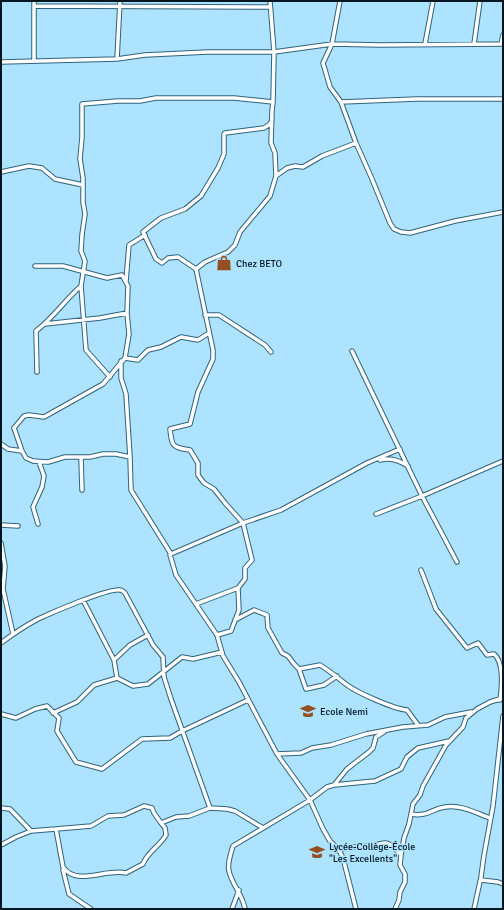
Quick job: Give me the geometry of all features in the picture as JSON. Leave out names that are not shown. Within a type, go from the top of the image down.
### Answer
[{"type":"street","points":[[196,269],[205,262],[228,252],[235,245],[240,232],[270,196],[276,176],[275,153],[271,143],[274,52],[270,1]]},
{"type":"street","points":[[340,1],[332,44],[323,63],[330,87],[341,102],[356,143],[390,223],[394,229],[400,232],[410,233],[454,221],[503,212]]},
{"type":"street","points":[[425,44],[433,1]]},
{"type":"street","points":[[474,44],[480,1]]},
{"type":"street","points":[[34,60],[34,3],[270,6]]},
{"type":"street","points":[[117,59],[120,3]]},
{"type":"street","points":[[1,62],[117,59],[145,55],[208,52],[274,52],[332,44],[502,44],[503,35]]},
{"type":"street","points":[[110,377],[86,350],[81,286],[85,261],[81,251],[85,214],[80,159],[82,104],[118,101],[140,102],[156,98],[234,98],[273,102]]},
{"type":"street","points":[[341,102],[417,99],[503,99]]},
{"type":"street","points":[[196,604],[238,588],[245,579],[245,568],[252,560],[243,524],[214,489],[204,483],[198,475],[198,463],[190,450],[176,448],[172,443],[170,429],[190,424],[198,392],[212,364],[213,350],[196,269],[178,257],[168,258],[162,263],[156,259],[143,232],[160,218],[185,209],[201,196],[218,168],[224,154],[224,134],[226,132],[264,128],[270,124],[272,120]]},
{"type":"street","points":[[276,176],[287,168],[295,166],[303,167],[322,156],[356,143]]},
{"type":"street","points":[[1,172],[29,166],[42,168],[55,179],[83,185]]},
{"type":"street","points":[[126,282],[129,245],[145,235]]},
{"type":"street","points":[[35,266],[63,266],[107,278],[122,275],[128,286],[127,313],[129,334],[125,358],[103,384],[44,417],[29,415],[24,416],[14,428],[22,451],[26,458],[39,462],[48,462],[65,457],[81,458],[103,454],[130,456]]},
{"type":"street","points":[[37,372],[36,331],[55,314],[69,296],[81,286]]},
{"type":"street","points":[[45,324],[100,318],[127,313]]},
{"type":"street","points":[[205,315],[219,315],[265,345],[270,352]]},
{"type":"street","points":[[125,358],[138,360],[148,350],[161,347],[181,337],[198,340],[209,333]]},
{"type":"street","points":[[352,351],[422,496],[457,562]]},
{"type":"street","points":[[121,361],[121,378],[126,394],[131,490],[171,554],[170,555],[176,575],[217,635],[222,652],[277,754],[310,800],[323,829],[330,841],[339,850],[343,858],[356,909]]},
{"type":"street","points":[[1,444],[8,449],[22,451]]},
{"type":"street","points":[[171,554],[281,510],[367,463],[400,449]]},
{"type":"street","points":[[81,458],[82,490]]},
{"type":"street","points":[[367,463],[386,458],[400,461],[408,466]]},
{"type":"street","points":[[376,514],[503,461]]},
{"type":"street","points":[[38,524],[33,507],[42,487],[44,476],[39,462]]},
{"type":"street","points":[[1,525],[18,526]]},
{"type":"street","points":[[1,543],[5,566],[3,590],[13,634]]},
{"type":"street","points":[[395,909],[400,900],[400,892],[405,882],[404,874],[400,865],[401,855],[404,838],[412,814],[413,804],[420,795],[446,745],[463,727],[466,718],[472,712],[490,702],[502,699],[503,676],[497,656],[494,654],[487,655],[478,643],[467,648],[436,609],[421,570]]},
{"type":"street","points":[[217,635],[231,630],[239,610],[238,588]]},
{"type":"street","points":[[1,643],[13,634],[38,620],[83,600],[114,590],[121,590],[125,593],[153,645],[163,657],[164,677],[170,699],[210,808]]},
{"type":"street","points":[[83,600],[114,660],[116,678]]},
{"type":"street","points":[[235,620],[254,610],[268,615],[268,628],[282,653],[288,656],[299,668],[306,689],[324,686],[337,676]]},
{"type":"street","points":[[114,660],[130,645],[148,635]]},
{"type":"street","points":[[53,713],[77,702],[94,685],[116,678],[133,686],[148,684],[182,657],[193,660],[222,652]]},
{"type":"street","points":[[299,668],[320,665],[337,676],[348,686],[380,702],[407,710],[418,725]]},
{"type":"street","points":[[1,714],[16,718],[35,708],[47,706],[59,718],[57,731],[76,762],[102,769],[142,739],[170,738],[248,700]]},
{"type":"street","points":[[277,754],[301,752],[312,748],[331,745],[366,734],[418,725],[428,725],[445,717],[472,712]]},
{"type":"street","points":[[474,909],[481,880],[503,716]]},
{"type":"street","points":[[334,785],[347,769],[370,752],[376,738],[385,731]]},
{"type":"street","points":[[245,909],[239,890],[228,871],[234,846],[310,800],[324,789],[334,785],[375,781],[401,769],[407,757],[418,748],[449,741]]},
{"type":"street","points":[[1,845],[16,837],[31,832],[91,826],[108,816],[124,815],[144,806],[152,808],[165,828],[166,835],[162,843],[145,858],[143,864],[126,873],[119,871],[88,877],[76,876],[66,871],[63,867]]},
{"type":"street","points":[[412,814],[425,814],[450,806],[463,808],[490,818]]},
{"type":"street","points":[[1,808],[10,808],[31,832]]},
{"type":"street","points":[[161,824],[176,817],[197,814],[210,808],[235,811],[263,828]]},
{"type":"street","points":[[56,829],[69,894],[91,909]]},
{"type":"street","points":[[339,850],[346,847],[372,846],[387,843],[401,855]]},
{"type":"street","points":[[481,880],[503,884]]},
{"type":"street","points":[[232,909],[239,890]]},
{"type":"place","name":"Chez BETO","points":[[224,263]]},
{"type":"place","name":"Ecole Nemi","points":[[308,711]]},
{"type":"place","name":"Lycée-Collège-École \"Les Excellents\"","points":[[317,852]]}]
